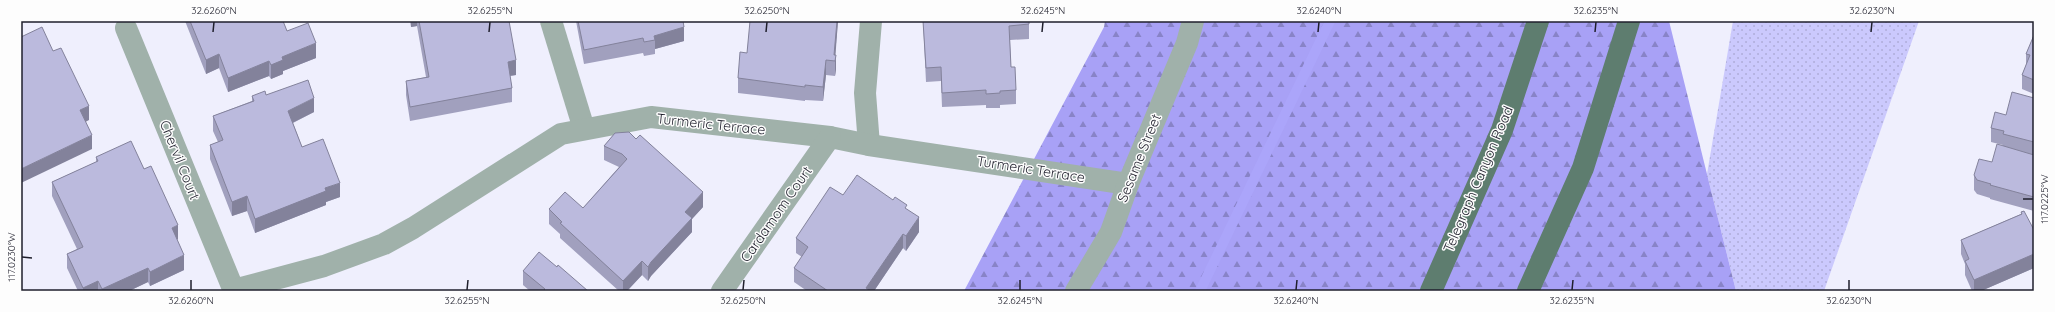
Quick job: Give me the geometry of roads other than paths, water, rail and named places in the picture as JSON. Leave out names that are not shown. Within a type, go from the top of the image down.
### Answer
[{"type":"main road","name":"Telegraph Canyon Road","points":[[1430,291],[1502,130],[1538,21]]},
{"type":"main road","points":[[1528,291],[1583,168],[1629,21]]},
{"type":"street","points":[[551,21],[584,129]]},
{"type":"street","points":[[869,145],[865,93],[871,21]]},
{"type":"street","name":"Sesame Street","points":[[1076,291],[1111,232],[1128,184],[1186,43],[1193,21]]},
{"type":"street","name":"Chervil Court","points":[[126,28],[234,290]]},
{"type":"street","name":"Turmeric Terrace","points":[[234,290],[324,266],[384,244],[413,228],[561,134],[651,117],[830,137],[869,145],[1128,184]]},
{"type":"street","name":"Cardamom Court","points":[[722,291],[830,137]]},
{"type":"waterway","points":[[1200,291],[1330,21]]}]
